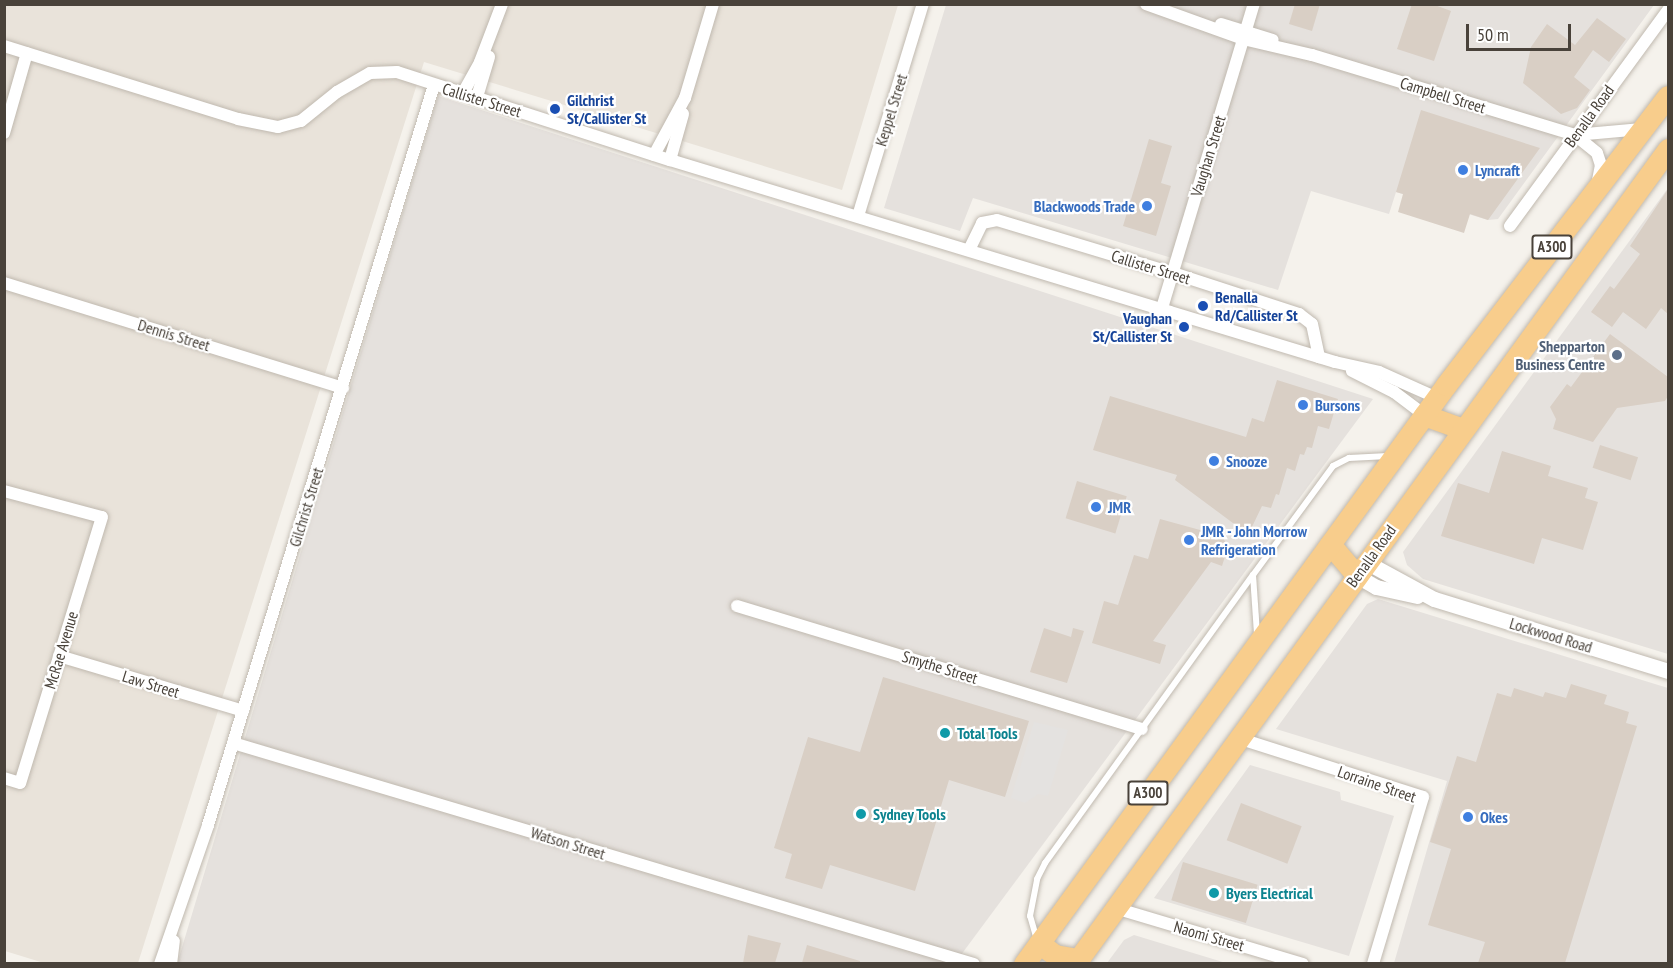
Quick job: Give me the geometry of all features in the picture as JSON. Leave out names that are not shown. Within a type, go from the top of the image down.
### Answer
[{"type":"highway","name":"A300","points":[[1024,963],[1424,415],[1668,96]]},
{"type":"highway","name":"Benalla Road","points":[[1076,961],[1668,148]]},
{"type":"highway","points":[[1598,188],[1628,183],[1635,194]]},
{"type":"highway","points":[[1437,398],[1463,429]]},
{"type":"highway","points":[[1424,415],[1463,429]]},
{"type":"highway","points":[[1330,544],[1362,569]]},
{"type":"highway","points":[[1039,944],[1055,955],[1076,961]]},
{"type":"street","points":[[477,96],[502,4]]},
{"type":"street","points":[[670,160],[685,98],[713,4]]},
{"type":"street","name":"Keppel Street","points":[[858,216],[923,4]]},
{"type":"street","name":"Campbell Street","points":[[1146,4],[1575,135]]},
{"type":"street","name":"Vaughan Street","points":[[1162,308],[1254,4]]},
{"type":"street","name":"Benalla Road","points":[[1647,35],[1662,4]]},
{"type":"street","name":"Benalla Road","points":[[1510,226],[1647,35],[1668,10]]},
{"type":"street","points":[[463,93],[495,26]]},
{"type":"street","name":"Callister Street","points":[[4,46],[238,119],[278,127],[302,121],[337,92],[370,74],[397,72],[670,160],[1335,362],[1398,378],[1437,398]]},
{"type":"street","points":[[4,133],[27,53]]},
{"type":"street","name":"Gilchrist Street","points":[[160,963],[176,928],[434,85]]},
{"type":"street","points":[[654,155],[685,98]]},
{"type":"street","points":[[1575,135],[1643,129]]},
{"type":"street","points":[[1575,135],[1590,145],[1601,165],[1598,188]]},
{"type":"street","name":"Callister Street","points":[[969,250],[982,223],[997,220],[1173,273],[1299,314],[1312,324],[1319,357]]},
{"type":"street","name":"Dennis Street","points":[[4,283],[343,388]]},
{"type":"street","name":"Callister Street","points":[[1335,362],[1394,392],[1424,415]]},
{"type":"street","name":"McRae Avenue","points":[[4,491],[102,517],[20,783],[4,778]]},
{"type":"street","name":"Lockwood Road","points":[[1362,569],[1434,599],[1668,671]]},
{"type":"street","name":"Smythe Street","points":[[737,606],[1142,729]]},
{"type":"street","name":"Law Street","points":[[59,656],[243,711]]},
{"type":"street","name":"Lorraine Street","points":[[1238,738],[1423,797],[1373,963]]},
{"type":"street","name":"Watson Street","points":[[233,743],[901,945],[974,963]]},
{"type":"street","name":"Naomi Street","points":[[1115,908],[1303,963]]},
{"type":"street","name":"Gilchrist Street","points":[[171,963],[176,928]]},
{"type":"street","name":"Watson Street","points":[[901,945],[947,963]]},
{"type":"lane","points":[[1039,944],[1031,928],[1037,879],[1253,575],[1333,466],[1349,458],[1395,455]]},
{"type":"lane","points":[[1253,575],[1258,642]]},
{"type":"shaded area","points":[[5,5],[898,5],[842,190],[424,62],[138,963],[44,963],[5,951]]},
{"type":"shaded area","points":[[946,5],[1654,5],[1498,219],[1488,220],[1396,192],[1389,214],[1311,191],[1278,290],[973,198],[960,231],[884,208]]},
{"type":"shaded area","points":[[438,96],[1373,399],[955,963],[177,964]]},
{"type":"shaded area","points":[[1668,188],[1668,654],[1423,579],[1407,565],[1403,552]]},
{"type":"shaded area","points":[[1378,599],[1668,688],[1668,963],[1394,963],[1447,781],[1276,729],[1367,604]]},
{"type":"shaded area","points":[[1034,722],[1068,730],[1048,796],[1038,794],[1025,803],[1011,798]]},
{"type":"shaded area","points":[[1250,765],[1340,792],[1341,800],[1394,816],[1349,956],[1154,898]]},
{"type":"shaded area","points":[[1134,935],[1226,963],[1107,963],[1124,940]]},
{"type":"building","points":[[1295,4],[1320,4],[1312,31],[1289,24]]},
{"type":"building","points":[[1412,4],[1432,4],[1451,11],[1434,61],[1397,49]]},
{"type":"building","points":[[1597,18],[1626,39],[1609,62],[1593,50],[1574,77],[1590,90],[1577,108],[1561,114],[1523,83],[1531,47],[1547,24],[1575,45]]},
{"type":"building","name":"Lyncraft","points":[[1421,110],[1540,148],[1488,220],[1470,214],[1464,233],[1398,212],[1403,194],[1396,192]]},
{"type":"building","name":"Blackwoods Trade","points":[[1149,139],[1172,146],[1161,183],[1171,186],[1156,236],[1123,226]]},
{"type":"building","points":[[1668,189],[1668,314],[1661,308],[1646,329],[1623,312],[1612,327],[1591,312],[1610,286],[1614,289],[1640,254],[1630,246]]},
{"type":"building","points":[[1610,334],[1668,377],[1668,396],[1665,401],[1617,408],[1593,442],[1553,429],[1556,419],[1550,407],[1567,384],[1571,387]]},
{"type":"building","name":"Snooze","points":[[1277,380],[1338,399],[1329,429],[1318,426],[1312,448],[1307,447],[1304,455],[1300,454],[1295,471],[1287,468],[1279,495],[1276,494],[1271,508],[1262,506],[1250,531],[1241,529],[1175,480],[1177,475],[1093,450],[1110,396],[1246,437],[1252,418],[1264,422]]},
{"type":"building","points":[[1600,445],[1638,457],[1631,480],[1593,468]]},
{"type":"building","points":[[1502,451],[1551,466],[1548,476],[1588,488],[1585,498],[1598,502],[1583,550],[1542,538],[1534,564],[1441,536],[1458,483],[1489,493]]},
{"type":"building","name":"JMR","points":[[1077,481],[1127,496],[1115,533],[1066,518]]},
{"type":"building","points":[[1160,519],[1222,536],[1228,547],[1222,566],[1211,562],[1153,641],[1166,645],[1160,664],[1092,643],[1104,601],[1118,605],[1134,555],[1148,559]]},
{"type":"building","points":[[1044,628],[1071,637],[1073,628],[1084,631],[1067,683],[1030,672]]},
{"type":"building","points":[[883,677],[1029,721],[1005,797],[949,780],[915,891],[830,865],[822,889],[785,878],[792,854],[774,848],[808,737],[860,752]]},
{"type":"building","points":[[1571,684],[1607,695],[1604,704],[1629,712],[1626,723],[1637,726],[1565,963],[1478,963],[1485,942],[1428,925],[1451,849],[1430,842],[1457,756],[1476,762],[1497,693],[1511,697],[1514,688],[1543,697],[1545,692],[1566,698]]},
{"type":"building","points":[[1241,803],[1302,826],[1287,864],[1227,840]]},
{"type":"building","name":"Byers Electrical","points":[[1183,862],[1258,885],[1246,923],[1171,900]]},
{"type":"building","points":[[748,935],[781,943],[775,963],[743,963]]},
{"type":"building","points":[[807,945],[860,961],[860,963],[802,963]]},
{"type":"place","name":"Gilchrist St/Callister St","points":[[555,109]]},
{"type":"place","name":"Lyncraft","points":[[1463,170]]},
{"type":"place","name":"Blackwoods Trade","points":[[1147,206]]},
{"type":"place","name":"Benalla Rd/Callister St","points":[[1203,306]]},
{"type":"place","name":"Vaughan St/Callister St","points":[[1184,327]]},
{"type":"place","name":"Shepparton Business Centre","points":[[1617,355]]},
{"type":"place","name":"Bursons","points":[[1303,405]]},
{"type":"place","name":"Snooze","points":[[1214,461]]},
{"type":"place","name":"JMR","points":[[1096,507]]},
{"type":"place","name":"JMR - John Morrow Refrigeration","points":[[1189,540]]},
{"type":"place","name":"Total Tools","points":[[945,733]]},
{"type":"place","name":"Sydney Tools","points":[[861,814]]},
{"type":"place","name":"Okes","points":[[1468,817]]},
{"type":"place","name":"Byers Electrical","points":[[1214,893]]}]
